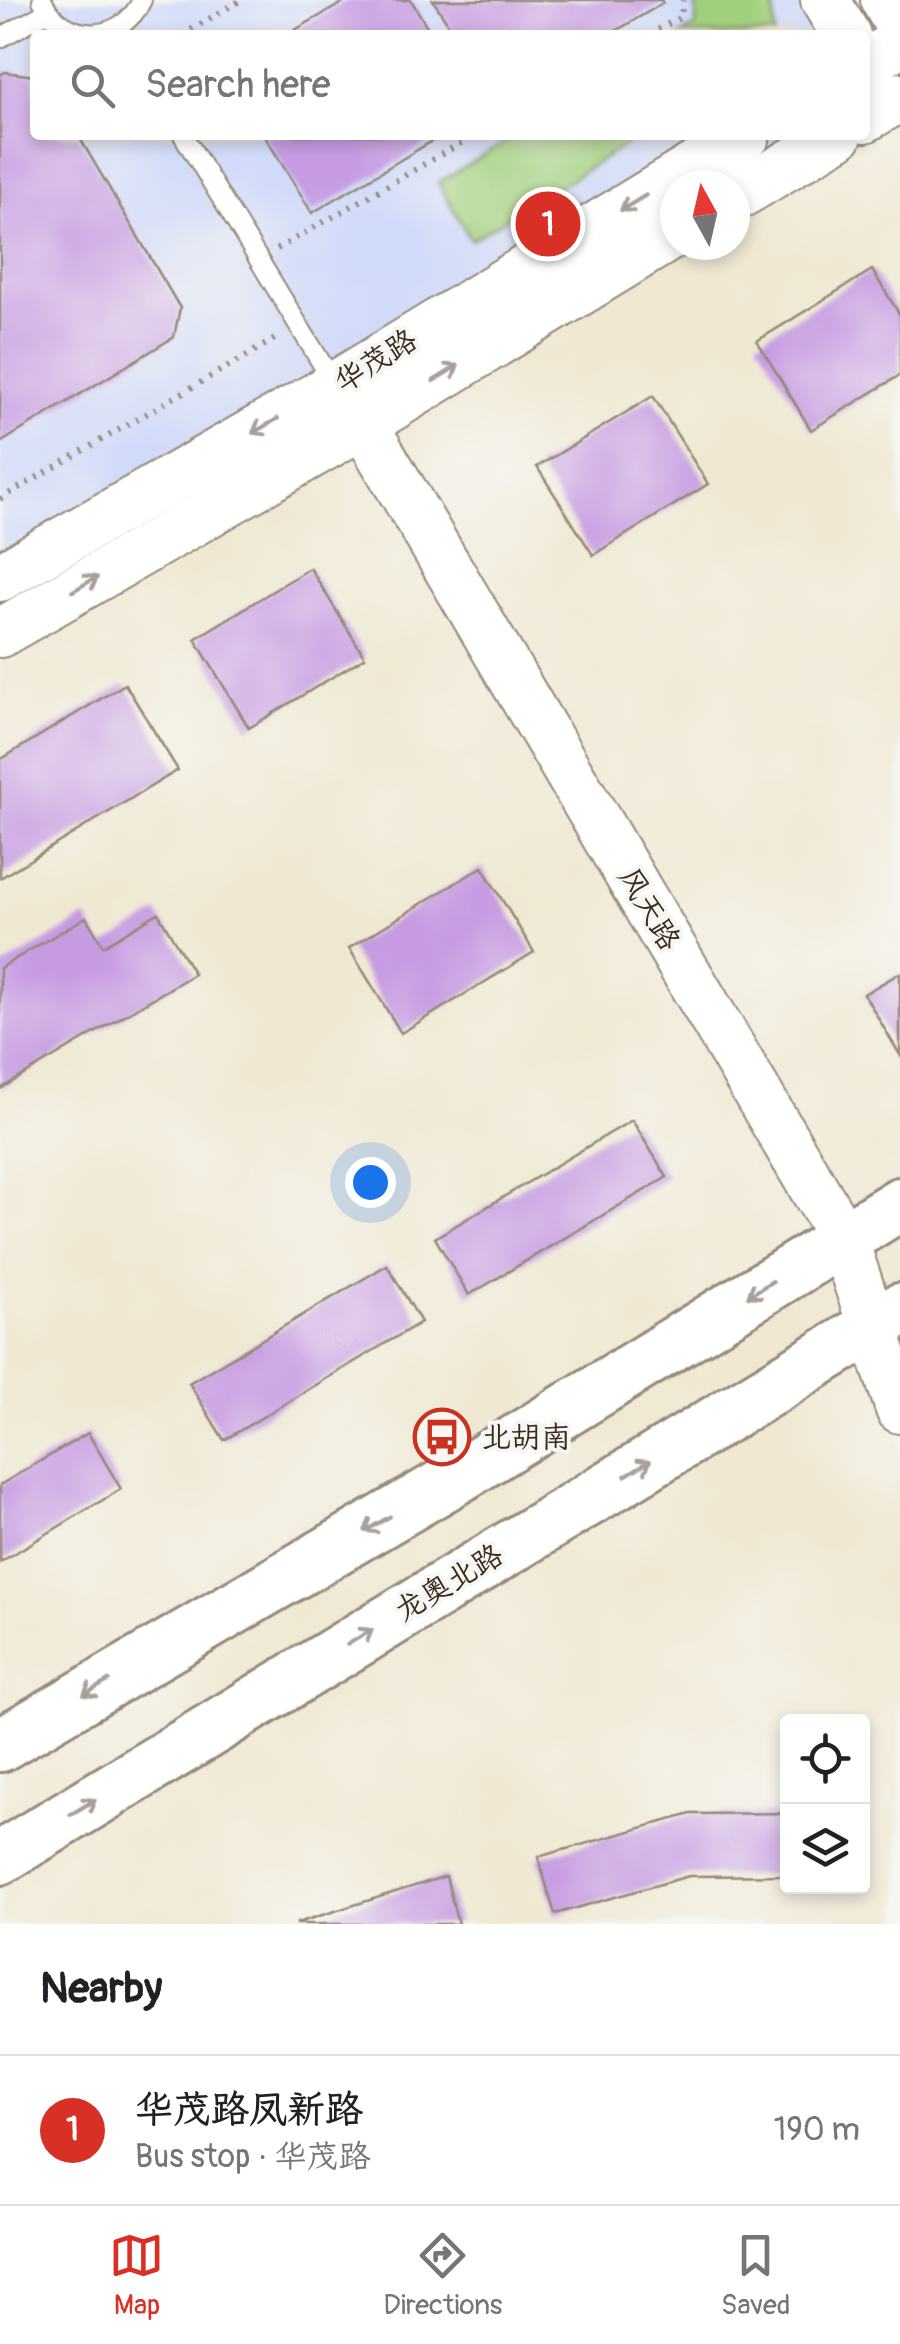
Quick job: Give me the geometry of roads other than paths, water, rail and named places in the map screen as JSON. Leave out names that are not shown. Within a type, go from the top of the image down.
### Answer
[{"type":"main road","points":[[0,1745],[461,1475],[900,1204]]},
{"type":"main road","name":"龙奥北路","points":[[0,1858],[887,1317]]},
{"type":"street","points":[[825,0],[843,30]]},
{"type":"street","points":[[884,0],[900,26]]},
{"type":"street","points":[[870,62],[900,42]]},
{"type":"street","points":[[870,68],[900,86]]},
{"type":"street","points":[[870,115],[900,97]]},
{"type":"street","name":"华茂路","points":[[0,633],[349,405],[739,140]]},
{"type":"street","points":[[750,188],[830,140]]},
{"type":"street","points":[[349,405],[660,241]]},
{"type":"street","name":"华茂路","points":[[0,577],[349,405]]},
{"type":"street","name":"风天路","points":[[349,405],[887,1317],[900,1410]]},
{"type":"lane","points":[[120,30],[142,0]]},
{"type":"lane","points":[[0,38],[44,6],[74,30]]},
{"type":"lane","points":[[186,140],[349,405]]},
{"type":"place","name":"华茂路凤新路","points":[[548,224]]},
{"type":"place","name":"北胡南","points":[[442,1437]]}]
